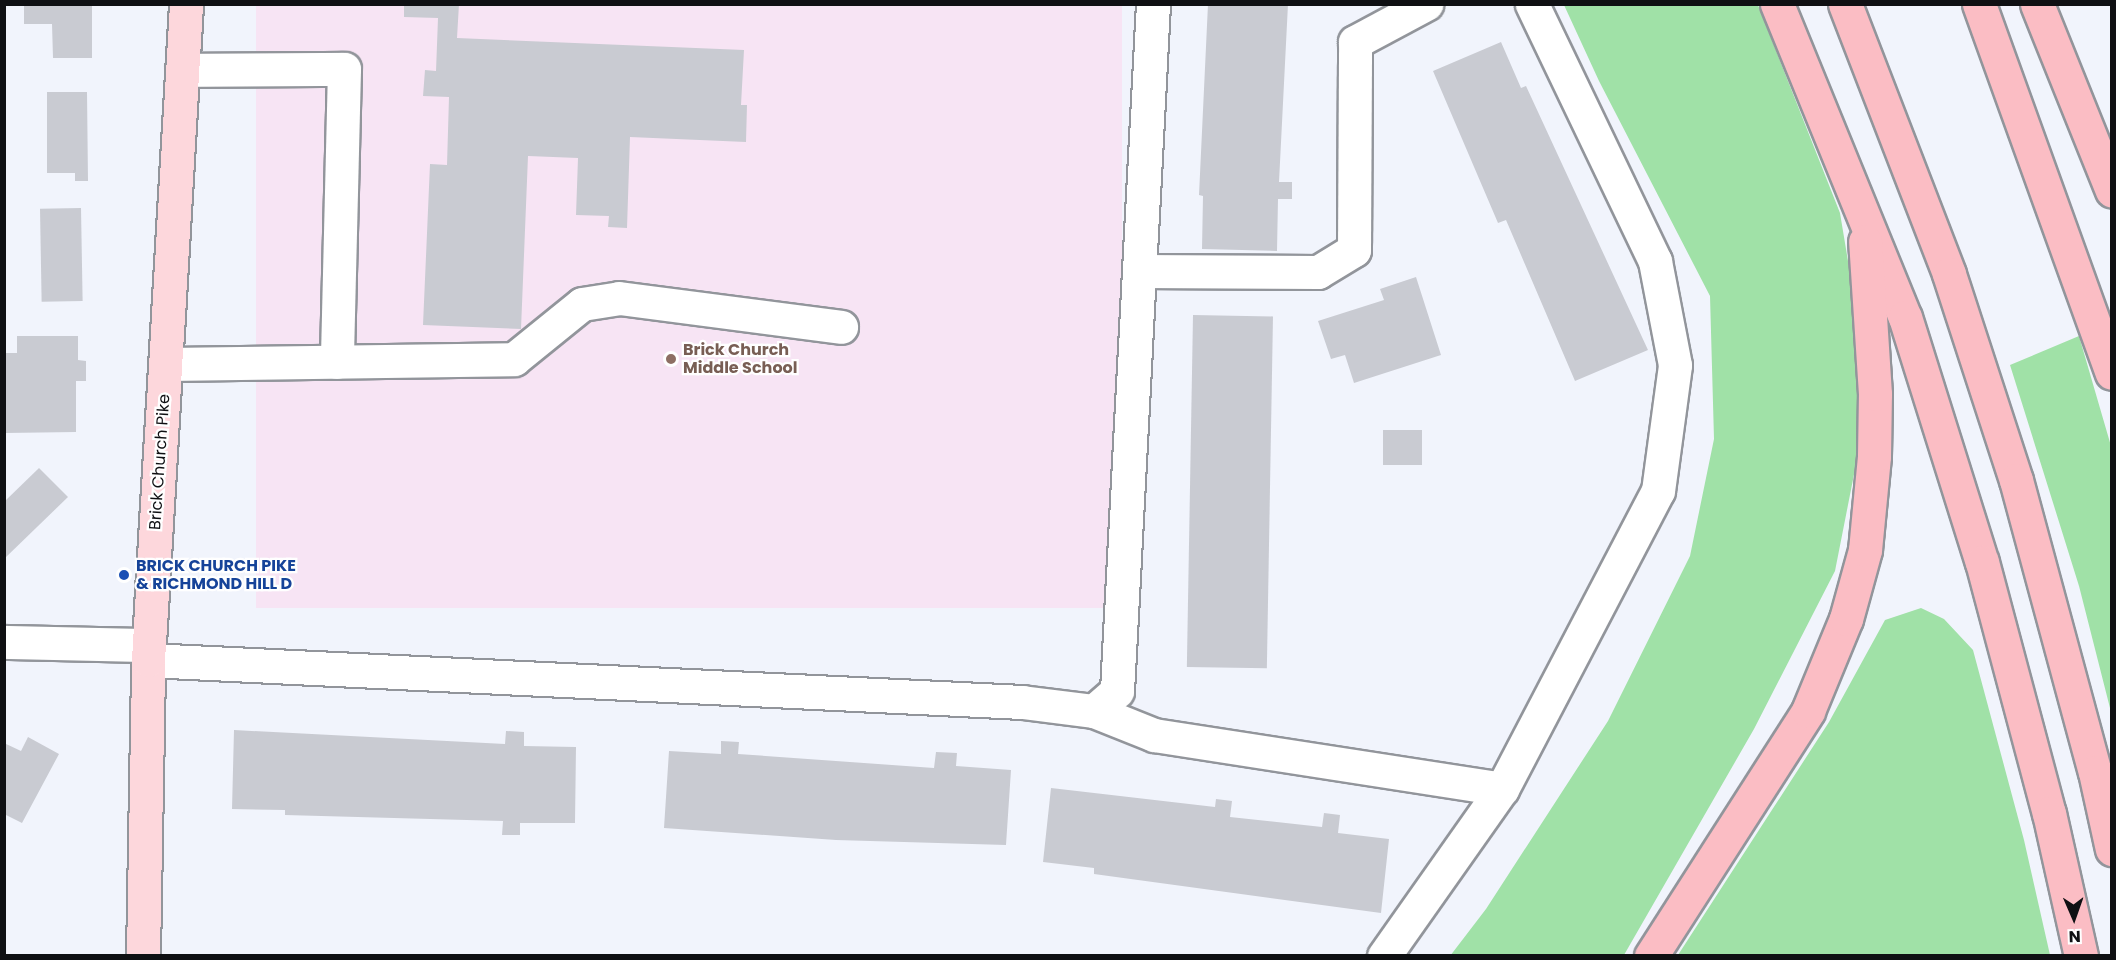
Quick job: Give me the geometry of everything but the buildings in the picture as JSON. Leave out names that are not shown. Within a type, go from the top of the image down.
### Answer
[{"type":"highway","points":[[1777,4],[1863,207],[1905,317],[1982,562],[2049,813],[2081,956]]},
{"type":"highway","points":[[1845,4],[1949,274],[2012,469],[2095,772],[2112,849]]},
{"type":"highway","points":[[1980,4],[2112,373]]},
{"type":"highway","points":[[2037,4],[2112,191]]},
{"type":"highway","points":[[1651,956],[1808,711],[1846,619],[1865,550],[1874,456],[1875,394],[1863,207]]},
{"type":"main road","name":"Brick Church Pike","points":[[143,956],[148,653],[186,4]]},
{"type":"street","points":[[1095,711],[1117,691],[1154,4]]},
{"type":"street","points":[[1139,271],[1318,272],[1354,250],[1355,42],[1426,4]]},
{"type":"street","points":[[1384,956],[1502,789],[1658,491],[1675,365],[1655,261],[1532,4]]},
{"type":"street","points":[[182,70],[344,69],[337,362]]},
{"type":"street","points":[[166,364],[514,359],[582,304],[619,298],[841,327]]},
{"type":"street","points":[[4,642],[148,653],[1022,702],[1095,711],[1154,735],[1502,789]]},
{"type":"shaded area","name":"Brick Church Middle School","points":[[256,5],[1122,5],[1122,608],[256,608]]},
{"type":"green space","points":[[1564,5],[1758,5],[1840,213],[1858,321],[1859,449],[1835,571],[1754,729],[1624,955],[1450,956],[1486,909],[1608,721],[1690,556],[1714,439],[1710,296],[1599,81]]},
{"type":"green space","points":[[2079,336],[2111,446],[2111,712],[2079,586],[2010,365]]},
{"type":"green space","points":[[1921,608],[1944,619],[1973,650],[2024,840],[2050,955],[1678,955],[1829,722],[1885,620]]},
{"type":"place","name":"Brick Church Middle School","points":[[671,359]]},
{"type":"place","name":"BRICK CHURCH PIKE & RICHMOND HILL D","points":[[124,575]]}]
